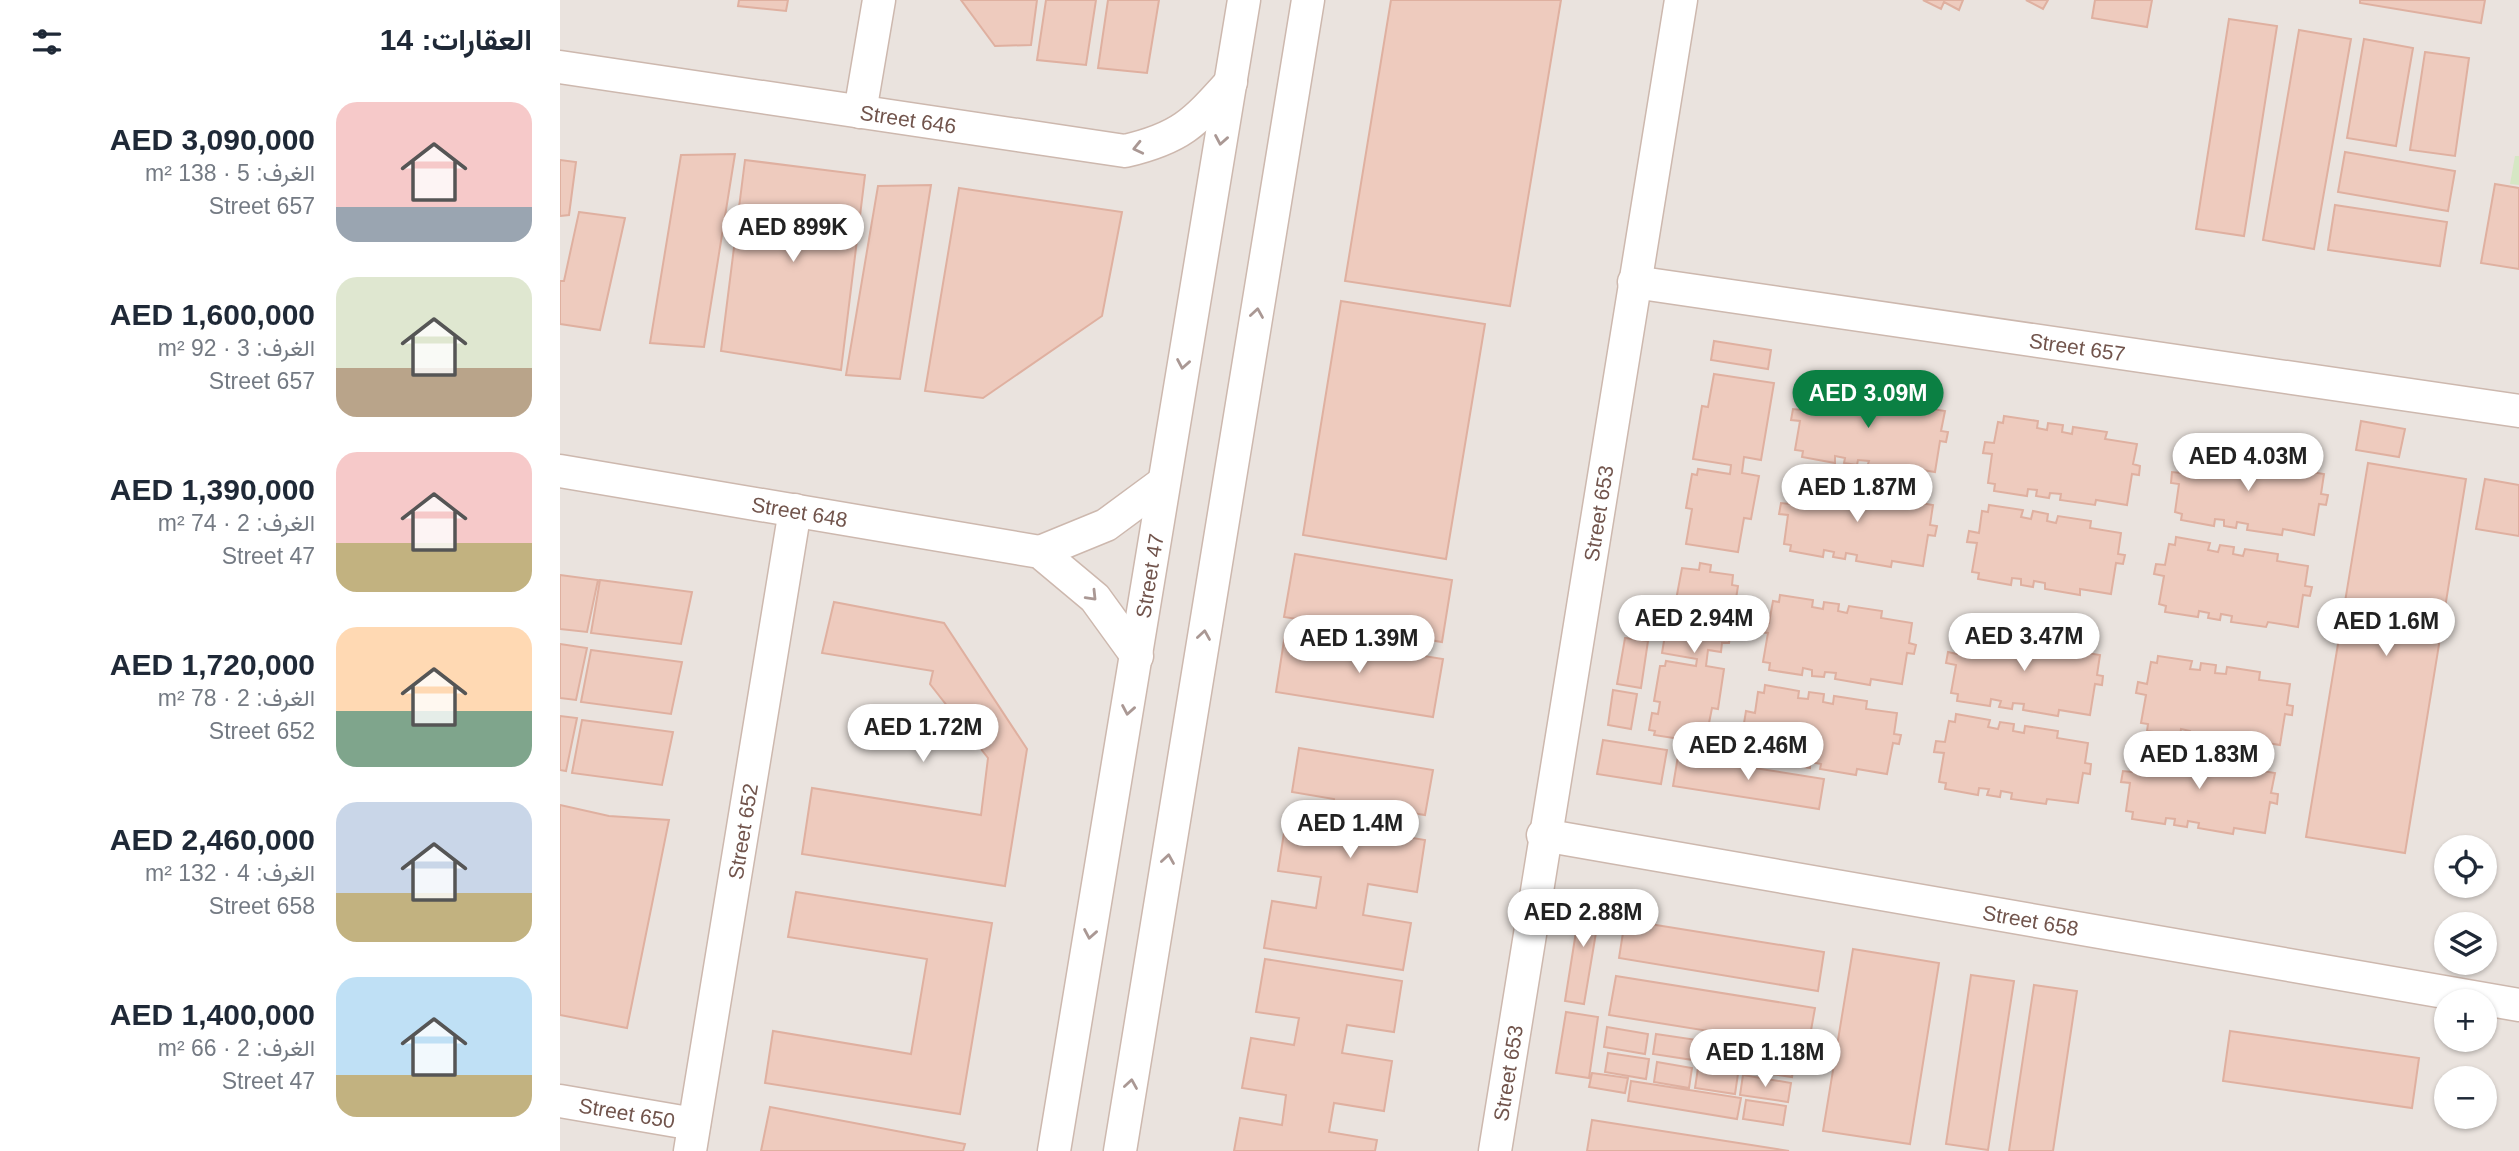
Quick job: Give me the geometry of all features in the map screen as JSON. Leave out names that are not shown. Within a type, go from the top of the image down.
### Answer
[{"type":"street","points":[[860,112],[878,0]]},
{"type":"street","name":"Street 47","points":[[1054,1151],[1244,0]]},
{"type":"street","points":[[1120,1151],[1308,0]]},
{"type":"street","name":"Street 653","points":[[1495,1151],[1681,0]]},
{"type":"street","name":"Street 646","points":[[560,67],[1125,150],[1162,142],[1195,122],[1231,82]]},
{"type":"street","name":"Street 657","points":[[1634,282],[2519,411]]},
{"type":"street","name":"Street 648","points":[[560,471],[1040,552]]},
{"type":"street","points":[[1136,656],[1118,626],[1095,598],[1040,552],[1106,525],[1163,483]]},
{"type":"street","name":"Street 652","points":[[692,1138],[795,510]]},
{"type":"street","name":"Street 658","points":[[1544,835],[2519,1005]]},
{"type":"street","name":"Street 650","points":[[560,1101],[692,1138]]},
{"type":"shaded area","points":[[560,0],[2519,0],[2519,1151],[560,1151]]},
{"type":"green space","points":[[2515,156],[2519,156],[2519,185],[2510,184]]},
{"type":"building","points":[[739,0],[788,0],[786,11],[738,6]]},
{"type":"building","points":[[961,0],[1037,0],[1031,45],[995,46]]},
{"type":"building","points":[[1046,0],[1096,0],[1086,65],[1037,60]]},
{"type":"building","points":[[1108,0],[1159,0],[1147,73],[1098,68]]},
{"type":"building","points":[[1391,0],[1561,0],[1510,306],[1345,281]]},
{"type":"building","points":[[1923,0],[1963,0],[1959,10],[1944,2],[1941,9]]},
{"type":"building","points":[[2026,0],[2048,0],[2043,9]]},
{"type":"building","points":[[2095,0],[2152,0],[2147,27],[2092,18]]},
{"type":"building","points":[[2360,0],[2485,0],[2481,23],[2360,3]]},
{"type":"building","points":[[2229,19],[2277,26],[2244,236],[2196,229]]},
{"type":"building","points":[[2299,30],[2351,39],[2314,249],[2263,240]]},
{"type":"building","points":[[2364,39],[2413,48],[2396,146],[2347,138]]},
{"type":"building","points":[[2425,52],[2469,58],[2455,156],[2410,150]]},
{"type":"building","points":[[2345,152],[2455,171],[2448,211],[2338,192]]},
{"type":"building","points":[[735,154],[704,347],[650,343],[681,155]]},
{"type":"building","points":[[560,160],[576,162],[569,215],[560,216]]},
{"type":"building","points":[[745,160],[865,175],[841,370],[721,351]]},
{"type":"building","points":[[2495,184],[2519,188],[2519,269],[2481,263]]},
{"type":"building","points":[[931,185],[900,379],[846,375],[878,186]]},
{"type":"building","points":[[959,188],[1122,212],[1102,316],[983,398],[925,391]]},
{"type":"building","points":[[2335,205],[2447,222],[2440,266],[2328,250]]},
{"type":"building","points":[[579,212],[625,218],[600,330],[560,324],[560,281],[564,281]]},
{"type":"building","points":[[1341,301],[1485,324],[1446,559],[1303,535]]},
{"type":"building","points":[[1714,341],[1771,350],[1768,369],[1711,360]]},
{"type":"building","points":[[1714,374],[1774,383],[1761,460],[1744,457],[1742,473],[1759,476],[1751,519],[1744,518],[1738,552],[1686,544],[1692,509],[1686,508],[1692,474],[1697,475],[1698,469],[1730,474],[1731,465],[1693,459],[1702,406],[1708,407]]},
{"type":"building","points":[[1812,383],[1846,388],[1845,395],[1855,397],[1856,390],[1871,392],[1870,399],[1880,401],[1881,394],[1915,399],[1913,406],[1945,411],[1941,431],[1948,432],[1946,442],[1940,441],[1935,472],[1904,467],[1903,472],[1867,467],[1869,461],[1858,460],[1857,465],[1844,463],[1845,458],[1835,456],[1835,463],[1802,457],[1803,451],[1795,450],[1800,421],[1791,420],[1793,409],[1802,410],[1806,389],[1811,390]]},
{"type":"building","points":[[2004,416],[2038,421],[2037,428],[2047,430],[2048,423],[2063,425],[2062,432],[2072,434],[2073,427],[2107,432],[2105,439],[2137,444],[2133,464],[2140,466],[2139,475],[2132,474],[2127,505],[2096,500],[2095,505],[2060,500],[2061,494],[2050,493],[2049,498],[2036,496],[2037,490],[2028,489],[2027,496],[1994,491],[1995,484],[1988,483],[1992,454],[1983,453],[1985,442],[1994,443],[1998,422],[2003,423]]},
{"type":"building","points":[[2361,421],[2405,429],[2399,457],[2356,450]]},
{"type":"building","points":[[2192,446],[2225,451],[2224,458],[2235,460],[2236,453],[2251,455],[2249,462],[2259,464],[2260,457],[2294,462],[2293,469],[2324,474],[2321,494],[2328,495],[2326,505],[2319,504],[2314,535],[2283,529],[2282,535],[2247,530],[2248,524],[2237,522],[2236,528],[2224,526],[2224,520],[2215,519],[2214,526],[2181,520],[2182,514],[2175,512],[2179,484],[2171,483],[2172,472],[2181,473],[2185,452],[2191,453]]},
{"type":"building","points":[[2368,463],[2466,479],[2405,853],[2306,837]]},
{"type":"building","points":[[1801,476],[1834,482],[1833,489],[1843,491],[1844,483],[1859,486],[1859,493],[1868,495],[1870,488],[1903,493],[1902,500],[1933,505],[1930,525],[1937,526],[1935,536],[1928,535],[1923,566],[1892,561],[1891,567],[1856,561],[1857,555],[1846,553],[1845,559],[1833,557],[1834,552],[1824,550],[1823,557],[1790,551],[1791,545],[1784,544],[1788,515],[1779,514],[1781,503],[1790,504],[1794,483],[1800,484]]},
{"type":"building","points":[[2485,479],[2519,485],[2519,536],[2476,529]]},
{"type":"building","points":[[1989,505],[2023,510],[2021,517],[2031,519],[2033,511],[2048,514],[2047,521],[2056,523],[2058,516],[2091,521],[2090,528],[2121,533],[2118,554],[2125,555],[2123,564],[2116,563],[2111,594],[2080,589],[2080,595],[2045,589],[2045,583],[2034,581],[2033,587],[2021,585],[2021,579],[2012,578],[2011,585],[1978,579],[1979,573],[1972,572],[1977,543],[1967,542],[1969,531],[1979,533],[1982,511],[1988,512]]},
{"type":"building","points":[[2176,537],[2210,543],[2208,550],[2218,552],[2220,545],[2234,547],[2233,554],[2243,556],[2245,549],[2278,554],[2277,561],[2308,566],[2305,586],[2312,587],[2310,596],[2303,595],[2298,627],[2268,622],[2266,627],[2231,622],[2232,616],[2221,614],[2220,620],[2208,618],[2209,613],[2199,611],[2198,617],[2165,612],[2166,606],[2159,604],[2164,576],[2154,574],[2156,564],[2165,565],[2169,544],[2175,545]]},
{"type":"building","points":[[1295,554],[1452,580],[1442,642],[1284,617]]},
{"type":"building","points":[[1700,563],[1711,565],[1710,572],[1733,575],[1732,585],[1738,586],[1729,643],[1722,643],[1721,652],[1708,650],[1706,666],[1724,669],[1718,709],[1712,708],[1709,723],[1715,724],[1713,740],[1707,739],[1706,743],[1654,735],[1655,731],[1649,730],[1652,713],[1658,714],[1660,702],[1654,701],[1660,666],[1665,666],[1666,661],[1696,666],[1697,659],[1662,653],[1671,599],[1676,600],[1682,568],[1699,570]]},
{"type":"building","points":[[560,575],[598,580],[587,632],[560,629]]},
{"type":"building","points":[[600,580],[692,592],[681,644],[591,633]]},
{"type":"building","points":[[1780,595],[1813,600],[1812,607],[1823,609],[1824,602],[1839,604],[1838,611],[1847,613],[1849,606],[1882,611],[1881,618],[1912,623],[1909,643],[1916,645],[1914,654],[1907,653],[1902,684],[1871,679],[1870,685],[1835,679],[1836,673],[1825,672],[1824,677],[1812,676],[1812,670],[1803,668],[1802,675],[1769,670],[1770,663],[1763,662],[1768,633],[1758,632],[1760,621],[1769,623],[1773,601],[1779,602]]},
{"type":"building","points":[[834,602],[944,623],[1027,749],[1005,886],[802,854],[812,788],[981,815],[988,758],[930,684],[933,671],[822,653]]},
{"type":"building","points":[[1968,626],[2002,631],[2000,639],[2010,640],[2012,633],[2027,636],[2025,643],[2036,644],[2037,637],[2070,642],[2069,650],[2100,655],[2097,675],[2103,676],[2102,685],[2095,684],[2090,715],[2059,710],[2058,716],[2023,710],[2024,704],[2013,703],[2012,709],[1999,707],[2001,701],[1991,699],[1990,706],[1957,701],[1958,694],[1951,693],[1956,665],[1946,663],[1948,652],[1957,654],[1961,633],[1967,633]]},
{"type":"building","points":[[1285,634],[1443,659],[1433,717],[1276,692]]},
{"type":"building","points":[[1625,638],[1648,641],[1641,688],[1617,684]]},
{"type":"building","points":[[560,644],[587,648],[576,700],[560,698]]},
{"type":"building","points":[[591,650],[682,662],[671,714],[581,702]]},
{"type":"building","points":[[2158,656],[2192,661],[2190,669],[2200,670],[2201,663],[2216,665],[2215,673],[2226,674],[2227,667],[2260,672],[2259,680],[2290,684],[2287,705],[2293,706],[2292,715],[2285,714],[2280,745],[2249,740],[2248,746],[2213,740],[2214,735],[2203,733],[2202,739],[2189,737],[2190,731],[2181,729],[2180,736],[2147,731],[2148,724],[2141,723],[2146,695],[2136,693],[2138,682],[2147,684],[2151,662],[2157,663]]},
{"type":"building","points":[[1765,685],[1799,691],[1798,698],[1808,699],[1809,692],[1824,694],[1823,702],[1833,704],[1834,696],[1867,701],[1866,709],[1897,713],[1894,734],[1901,735],[1899,744],[1893,743],[1887,774],[1857,769],[1856,775],[1820,769],[1821,764],[1810,762],[1810,768],[1797,766],[1798,760],[1788,758],[1787,766],[1754,760],[1755,754],[1748,752],[1753,724],[1744,723],[1746,711],[1755,713],[1758,692],[1764,693]]},
{"type":"building","points":[[1613,690],[1637,694],[1631,729],[1608,725]]},
{"type":"building","points":[[1956,714],[1990,720],[1988,727],[1998,729],[2000,722],[2014,724],[2013,731],[2024,733],[2025,726],[2058,731],[2057,738],[2088,743],[2085,763],[2091,764],[2090,774],[2083,773],[2078,803],[2047,799],[2046,804],[2011,799],[2012,793],[2001,791],[2000,797],[1987,795],[1989,789],[1979,788],[1978,795],[1945,789],[1946,783],[1939,782],[1944,753],[1934,752],[1936,741],[1945,742],[1949,721],[1955,722]]},
{"type":"building","points":[[560,716],[577,718],[566,771],[560,770]]},
{"type":"building","points":[[582,720],[673,732],[662,785],[572,773]]},
{"type":"building","points":[[1603,740],[1667,750],[1661,784],[1597,774]]},
{"type":"building","points":[[2143,745],[2176,750],[2175,757],[2186,759],[2186,752],[2201,754],[2200,761],[2210,763],[2211,755],[2245,761],[2244,768],[2275,773],[2271,793],[2278,794],[2277,804],[2270,802],[2265,833],[2234,828],[2233,834],[2198,828],[2199,823],[2188,821],[2187,827],[2174,825],[2175,819],[2166,818],[2165,824],[2132,819],[2133,812],[2126,811],[2130,783],[2121,782],[2123,771],[2132,772],[2136,751],[2141,752]]},
{"type":"building","points":[[1299,748],[1433,770],[1425,815],[1381,808],[1377,832],[1425,840],[1417,892],[1368,884],[1363,915],[1411,923],[1403,970],[1264,948],[1272,901],[1316,908],[1321,877],[1278,871],[1286,820],[1330,827],[1334,799],[1292,792]]},
{"type":"building","points":[[1678,756],[1824,779],[1819,809],[1673,786]]},
{"type":"building","points":[[560,805],[609,816],[669,820],[627,1028],[560,1015]]},
{"type":"building","points":[[796,892],[992,923],[960,1114],[765,1083],[773,1031],[911,1054],[927,959],[788,937]]},
{"type":"building","points":[[1582,894],[1602,897],[1584,1004],[1565,1001]]},
{"type":"building","points":[[1625,920],[1824,952],[1818,991],[1619,958]]},
{"type":"building","points":[[1853,949],[1939,963],[1910,1144],[1823,1131]]},
{"type":"building","points":[[1265,959],[1402,981],[1394,1032],[1347,1025],[1342,1053],[1392,1061],[1384,1111],[1334,1103],[1329,1132],[1377,1140],[1375,1151],[1234,1151],[1240,1118],[1282,1125],[1286,1095],[1242,1088],[1251,1038],[1294,1045],[1299,1018],[1256,1012]]},
{"type":"building","points":[[1971,975],[2014,981],[1988,1150],[1946,1144]]},
{"type":"building","points":[[1616,976],[1815,1008],[1808,1047],[1609,1015]]},
{"type":"building","points":[[2034,985],[2077,991],[2053,1151],[2009,1151]]},
{"type":"building","points":[[1566,1012],[1598,1017],[1589,1078],[1556,1073]]},
{"type":"building","points":[[1607,1027],[1648,1034],[1645,1054],[1604,1047]]},
{"type":"building","points":[[2230,1031],[2419,1058],[2412,1108],[2223,1081]]},
{"type":"building","points":[[1656,1034],[1697,1040],[1693,1060],[1653,1054]]},
{"type":"building","points":[[1706,1043],[1744,1049],[1741,1067],[1703,1061]]},
{"type":"building","points":[[1755,1051],[1795,1057],[1792,1077],[1751,1071]]},
{"type":"building","points":[[1608,1053],[1649,1059],[1646,1079],[1605,1072]]},
{"type":"building","points":[[1657,1062],[1692,1068],[1689,1088],[1654,1082]]},
{"type":"building","points":[[1698,1068],[1738,1074],[1735,1094],[1695,1088]]},
{"type":"building","points":[[1592,1073],[1628,1078],[1625,1093],[1589,1087]]},
{"type":"building","points":[[1743,1075],[1791,1083],[1788,1102],[1740,1095]]},
{"type":"building","points":[[1631,1081],[1741,1098],[1737,1119],[1628,1101]]},
{"type":"building","points":[[1746,1100],[1786,1106],[1783,1125],[1743,1119]]},
{"type":"building","points":[[770,1107],[965,1144],[963,1151],[761,1151]]},
{"type":"building","points":[[1592,1120],[1789,1151],[1587,1151]]}]
